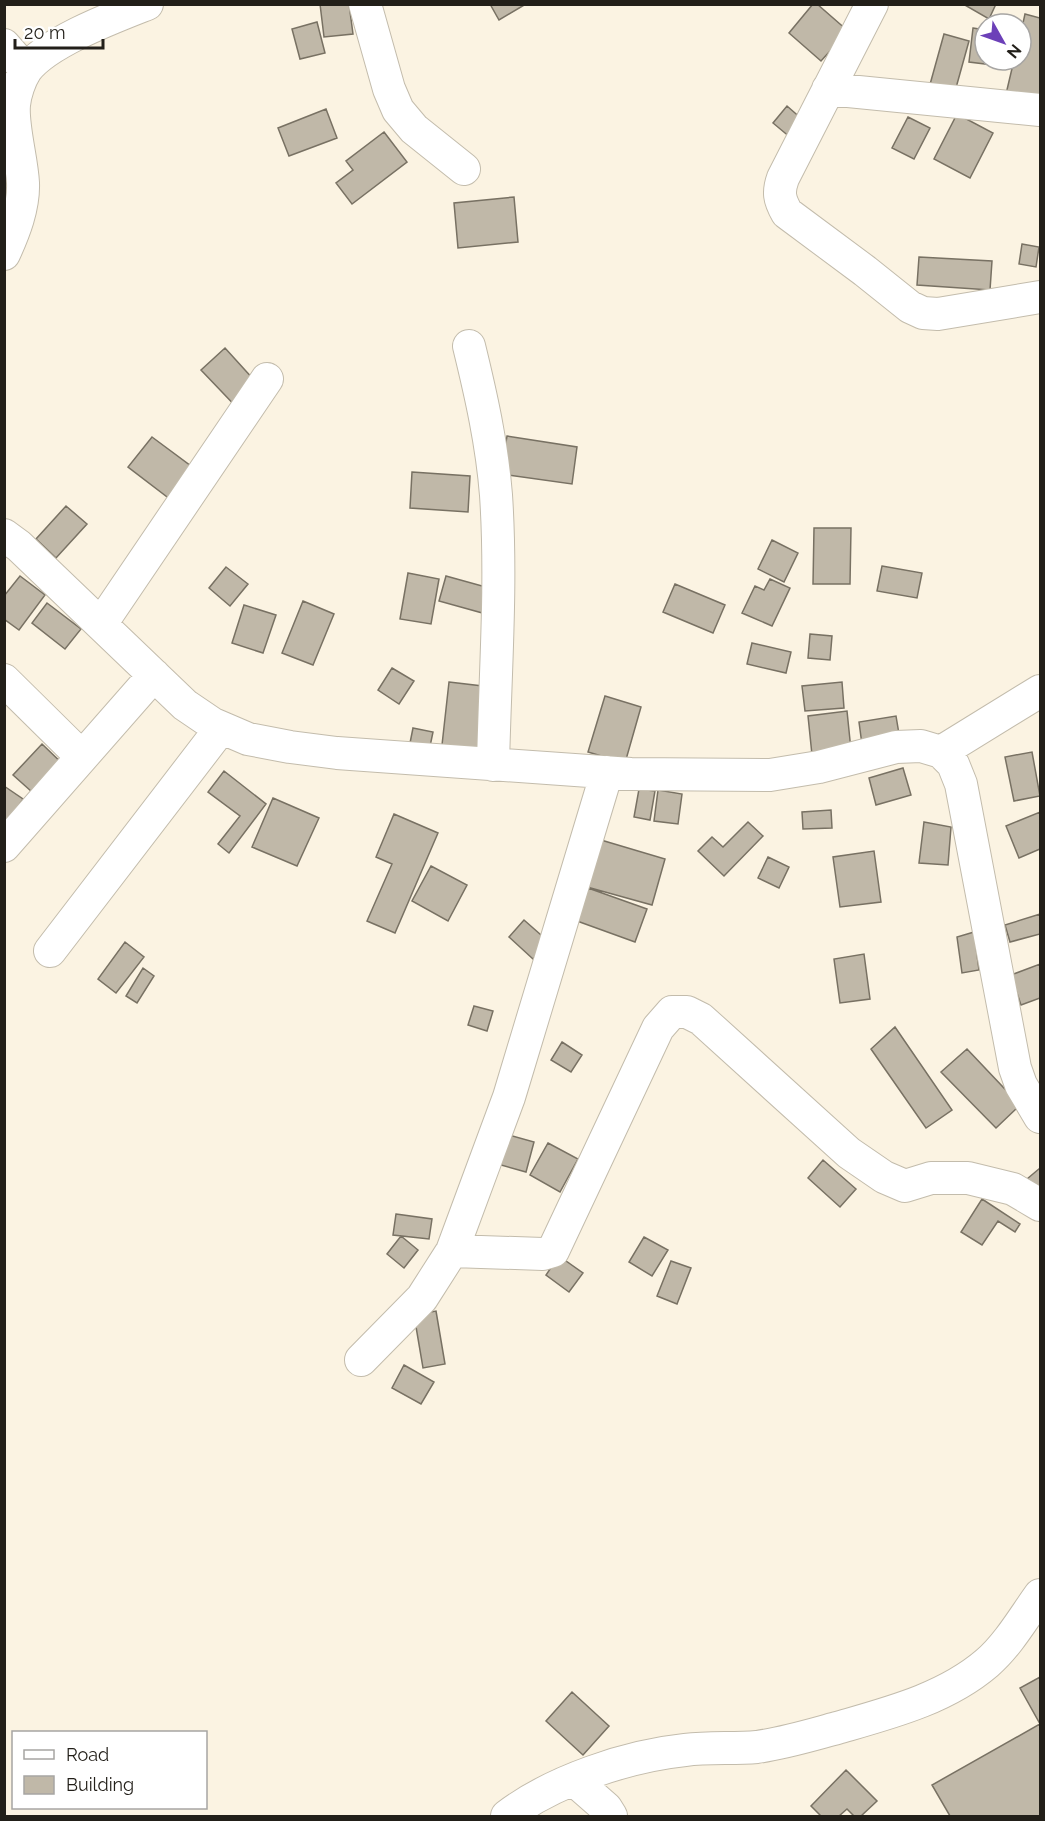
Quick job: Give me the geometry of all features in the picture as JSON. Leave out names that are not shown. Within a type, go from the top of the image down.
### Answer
[{"type":"street","points":[[4,254],[14,231],[23,184],[10,123],[18,89],[26,70],[44,54],[67,40],[111,18],[147,4]]},
{"type":"street","points":[[365,4],[389,88],[398,110],[414,129],[464,169]]},
{"type":"street","points":[[872,4],[783,178],[778,191],[780,201],[787,213],[866,271],[910,307],[923,313],[938,314],[1041,297]]},
{"type":"street","points":[[4,45],[26,70]]},
{"type":"street","points":[[828,89],[1041,110]]},
{"type":"street","points":[[469,346],[483,403],[496,494],[498,570],[493,765]]},
{"type":"street","points":[[100,624],[267,379]]},
{"type":"street","points":[[4,535],[20,546],[185,705],[221,728],[248,739],[313,750],[493,765],[663,775],[770,775],[819,767],[896,747],[921,746],[941,752],[953,764],[961,784],[1014,1068],[1021,1086],[1041,1117]]},
{"type":"street","points":[[4,846],[154,675]]},
{"type":"street","points":[[4,680],[82,758]]},
{"type":"street","points":[[941,752],[1041,691]]},
{"type":"street","points":[[50,951],[221,728]]},
{"type":"street","points":[[361,1360],[422,1298],[452,1251],[509,1097],[607,772]]},
{"type":"street","points":[[452,1251],[543,1254],[553,1251],[658,1028],[672,1012],[687,1012],[701,1019],[849,1153],[885,1178],[905,1186],[931,1178],[968,1178],[1013,1189],[1041,1205]]},
{"type":"street","points":[[507,1816],[538,1797],[612,1766],[659,1754],[704,1748],[756,1747],[790,1741],[919,1702],[961,1682],[988,1661],[1041,1595]]},
{"type":"street","points":[[574,1780],[606,1808],[611,1816]]},
{"type":"building","points":[[320,4],[349,4],[353,34],[324,37]]},
{"type":"building","points":[[490,4],[526,4],[499,20]]},
{"type":"building","points":[[813,4],[817,4],[848,31],[821,61],[789,33]]},
{"type":"building","points":[[963,4],[996,4],[992,12],[977,12]]},
{"type":"building","points":[[1033,16],[1040,18],[1040,102],[1006,94],[1011,72],[1033,72]]},
{"type":"building","points":[[317,22],[325,53],[300,59],[292,29]]},
{"type":"building","points":[[973,28],[973,62],[969,62]]},
{"type":"building","points":[[944,34],[969,41],[954,95],[929,88]]},
{"type":"building","points":[[787,106],[811,127],[797,143],[773,123]]},
{"type":"building","points":[[326,109],[337,138],[289,156],[278,128]]},
{"type":"building","points":[[957,114],[993,133],[970,178],[934,159]]},
{"type":"building","points":[[908,117],[930,128],[914,159],[892,148]]},
{"type":"building","points":[[384,132],[407,162],[352,204],[336,183],[353,170],[346,161]]},
{"type":"building","points":[[514,197],[518,242],[458,248],[454,203]]},
{"type":"building","points":[[1022,244],[1039,247],[1036,267],[1019,264]]},
{"type":"building","points":[[919,257],[992,261],[990,290],[917,285]]},
{"type":"building","points":[[225,348],[266,393],[243,414],[201,370]]},
{"type":"building","points":[[507,436],[577,447],[572,484],[501,474]]},
{"type":"building","points":[[152,437],[199,472],[175,503],[128,467]]},
{"type":"building","points":[[412,472],[470,476],[468,512],[410,508]]},
{"type":"building","points":[[66,506],[87,524],[56,558],[36,539]]},
{"type":"building","points":[[814,528],[851,528],[850,584],[813,584]]},
{"type":"building","points":[[772,540],[798,553],[784,582],[758,569]]},
{"type":"building","points":[[882,566],[922,573],[917,598],[877,591]]},
{"type":"building","points":[[226,567],[248,584],[230,606],[209,588]]},
{"type":"building","points":[[408,573],[439,579],[431,624],[400,619]]},
{"type":"building","points":[[20,576],[45,595],[19,630],[4,619],[4,596]]},
{"type":"building","points":[[446,576],[493,589],[486,614],[439,601]]},
{"type":"building","points":[[770,579],[790,588],[772,626],[742,613],[755,586],[764,590]]},
{"type":"building","points":[[675,584],[725,605],[713,633],[663,612]]},
{"type":"building","points":[[303,601],[334,614],[313,665],[282,653]]},
{"type":"building","points":[[47,603],[81,629],[65,649],[32,623]]},
{"type":"building","points":[[244,605],[276,615],[263,653],[232,643]]},
{"type":"building","points":[[810,634],[832,636],[830,660],[808,658]]},
{"type":"building","points":[[752,643],[791,652],[786,673],[747,664]]},
{"type":"building","points":[[392,668],[414,681],[399,704],[378,690]]},
{"type":"building","points":[[449,682],[491,687],[484,749],[442,745]]},
{"type":"building","points":[[842,682],[844,708],[805,711],[802,686]]},
{"type":"building","points":[[605,696],[641,707],[625,763],[588,752]]},
{"type":"building","points":[[847,711],[851,750],[812,755],[808,716]]},
{"type":"building","points":[[896,716],[901,746],[863,752],[859,722]]},
{"type":"building","points":[[413,728],[433,732],[428,756],[408,753]]},
{"type":"building","points":[[42,744],[69,770],[41,800],[13,775]]},
{"type":"building","points":[[1032,752],[1040,796],[1014,801],[1005,757]]},
{"type":"building","points":[[903,768],[911,795],[876,805],[869,778]]},
{"type":"building","points":[[224,771],[266,804],[229,853],[218,844],[240,816],[208,792]]},
{"type":"building","points":[[4,786],[23,799],[6,825],[4,824]]},
{"type":"building","points":[[639,789],[655,791],[650,820],[634,817]]},
{"type":"building","points":[[658,790],[682,794],[678,824],[654,821]]},
{"type":"building","points":[[273,798],[319,818],[297,866],[252,847]]},
{"type":"building","points":[[831,810],[832,828],[803,829],[802,812]]},
{"type":"building","points":[[1040,812],[1040,849],[1019,858],[1006,826]]},
{"type":"building","points":[[394,814],[438,833],[395,933],[367,921],[392,864],[376,857]]},
{"type":"building","points":[[748,822],[763,836],[724,876],[698,851],[712,837],[723,847]]},
{"type":"building","points":[[924,822],[951,827],[948,865],[919,863]]},
{"type":"building","points":[[601,840],[665,859],[652,905],[587,887]]},
{"type":"building","points":[[874,851],[881,902],[840,907],[833,857]]},
{"type":"building","points":[[768,857],[789,867],[779,888],[758,878]]},
{"type":"building","points":[[431,866],[467,885],[448,921],[412,901]]},
{"type":"building","points":[[588,888],[647,909],[635,942],[577,921]]},
{"type":"building","points":[[1040,914],[1040,934],[1010,942],[1005,925]]},
{"type":"building","points":[[524,920],[549,942],[533,959],[509,937]]},
{"type":"building","points":[[974,932],[979,970],[962,973],[957,937]]},
{"type":"building","points":[[125,942],[144,957],[116,993],[98,979]]},
{"type":"building","points":[[864,954],[870,999],[840,1003],[834,959]]},
{"type":"building","points":[[1040,964],[1040,998],[1021,1005],[1011,975]]},
{"type":"building","points":[[143,968],[154,976],[137,1003],[126,996]]},
{"type":"building","points":[[474,1006],[493,1011],[487,1031],[468,1025]]},
{"type":"building","points":[[895,1027],[952,1110],[926,1128],[871,1049]]},
{"type":"building","points":[[562,1042],[582,1055],[571,1072],[551,1060]]},
{"type":"building","points":[[967,1049],[1020,1105],[996,1128],[941,1072]]},
{"type":"building","points":[[502,1133],[534,1142],[526,1172],[494,1163]]},
{"type":"building","points":[[548,1143],[578,1159],[560,1192],[530,1175]]},
{"type":"building","points":[[823,1160],[856,1189],[840,1207],[808,1178]]},
{"type":"building","points":[[1040,1168],[1040,1192],[1027,1179]]},
{"type":"building","points":[[982,1199],[1020,1224],[1015,1232],[998,1221],[982,1245],[961,1232]]},
{"type":"building","points":[[396,1214],[432,1219],[429,1239],[393,1235]]},
{"type":"building","points":[[401,1236],[418,1250],[404,1268],[387,1254]]},
{"type":"building","points":[[644,1237],[668,1250],[652,1276],[629,1262]]},
{"type":"building","points":[[559,1256],[583,1273],[569,1292],[546,1275]]},
{"type":"building","points":[[671,1261],[691,1268],[677,1304],[657,1296]]},
{"type":"building","points":[[436,1311],[445,1364],[423,1368],[414,1315]]},
{"type":"building","points":[[404,1365],[434,1382],[421,1404],[392,1388]]},
{"type":"building","points":[[1040,1677],[1040,1724],[1020,1688]]},
{"type":"building","points":[[572,1692],[609,1726],[583,1755],[546,1721]]},
{"type":"building","points":[[1040,1724],[1040,1816],[950,1816],[932,1785]]},
{"type":"building","points":[[846,1770],[877,1801],[861,1816],[854,1816],[847,1809],[839,1816],[821,1816],[811,1806]]}]
